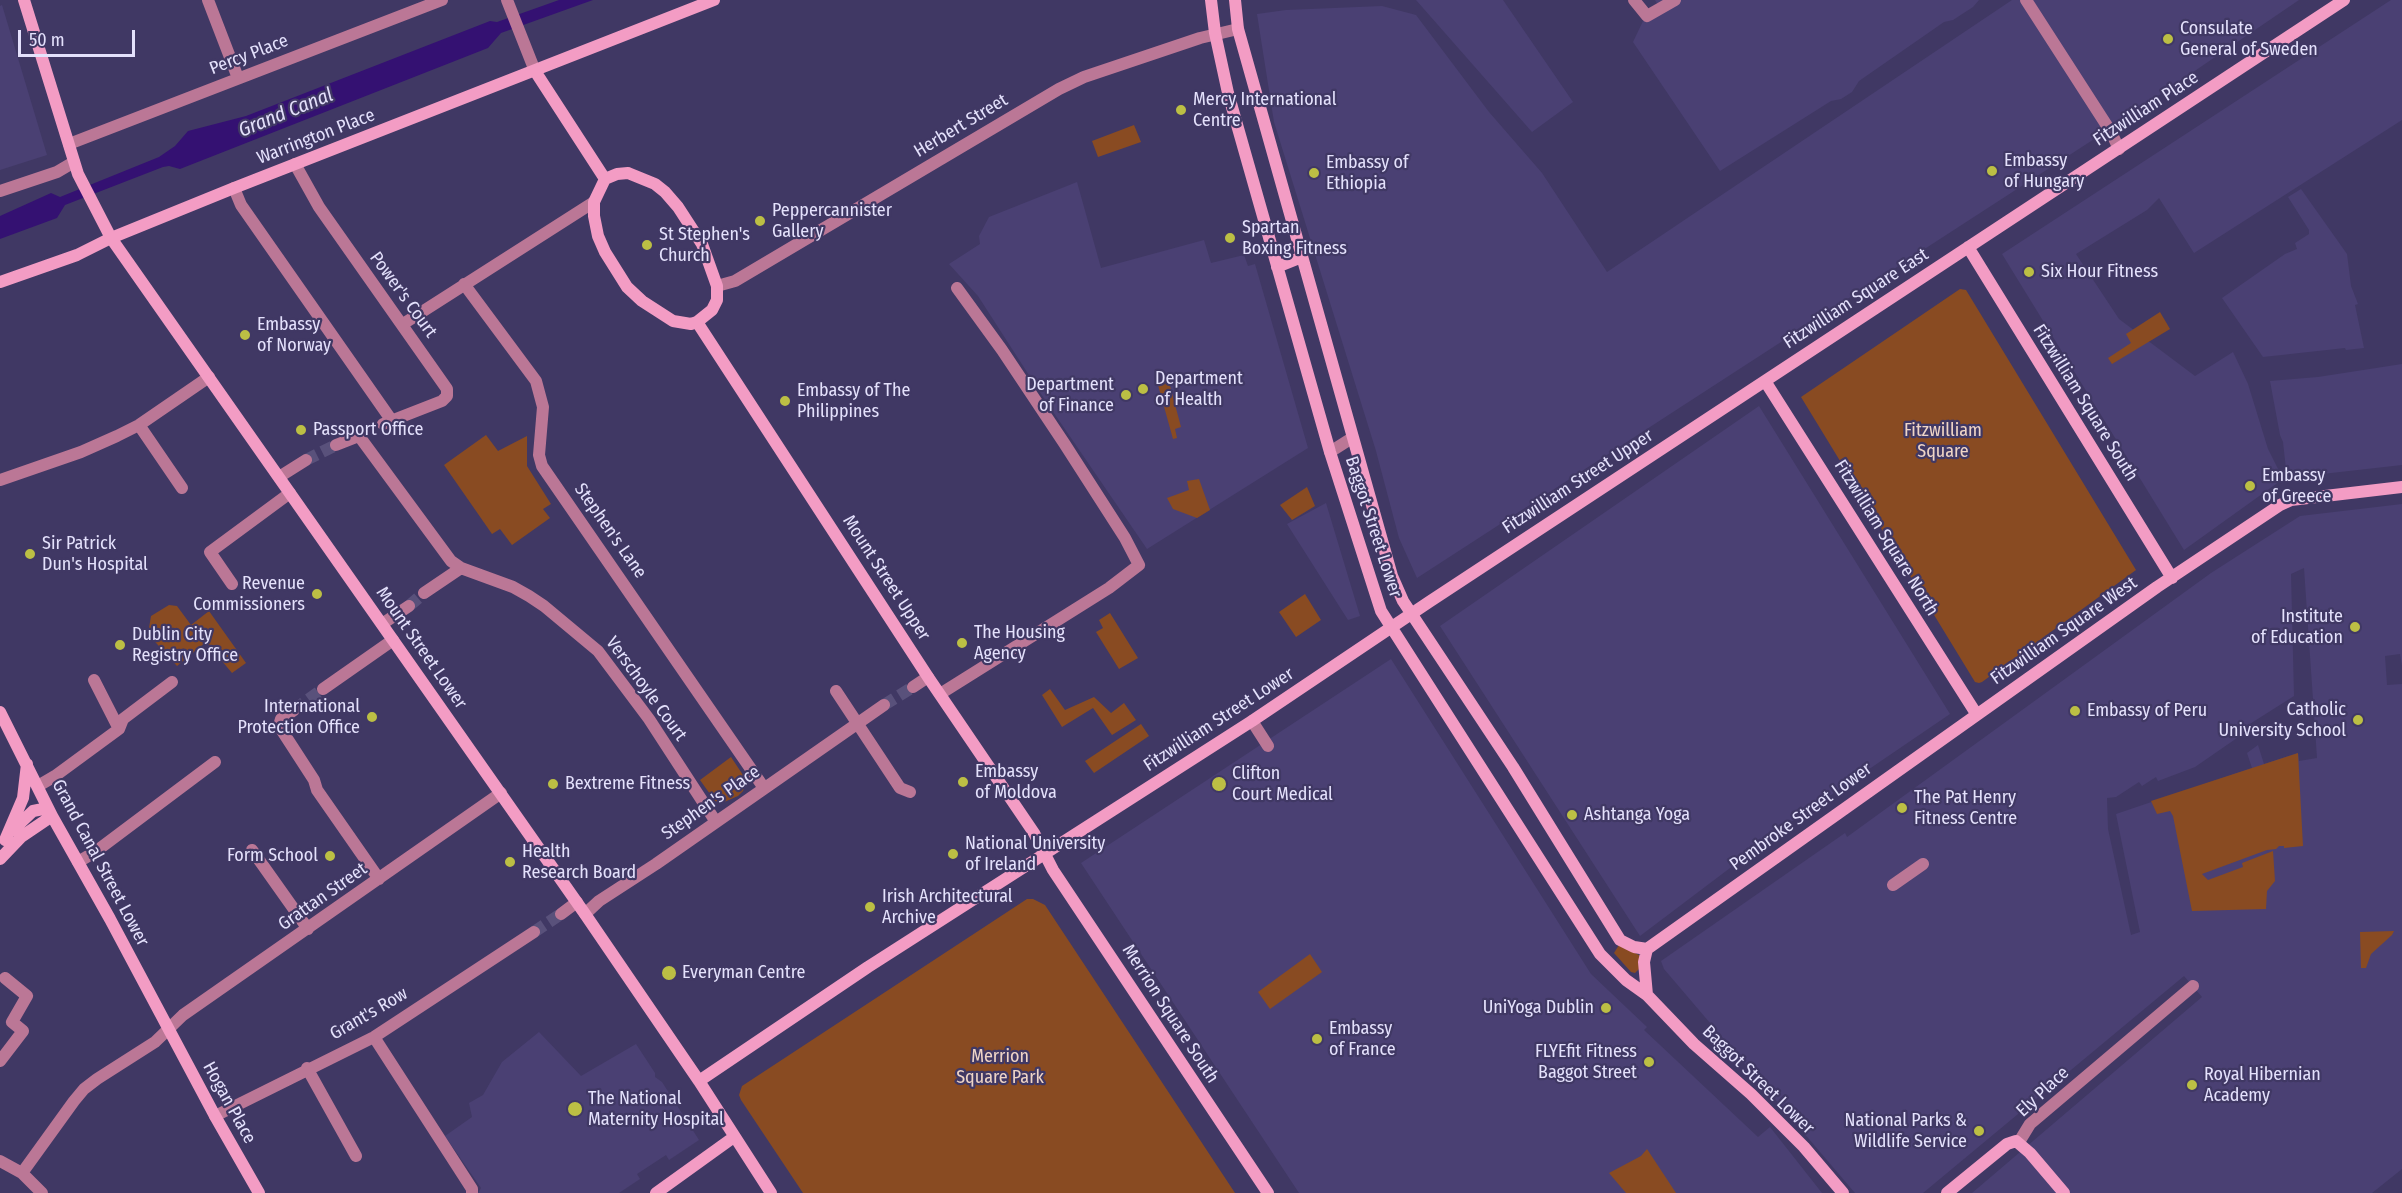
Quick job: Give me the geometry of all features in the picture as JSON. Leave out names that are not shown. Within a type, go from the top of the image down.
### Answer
[{"type":"street","name":"Mount Street Lower","points":[[24,0],[78,174],[111,238],[577,902],[699,1081],[771,1193]]},
{"type":"street","points":[[208,0],[238,78]]},
{"type":"street","name":"Percy Place","points":[[69,144],[442,0]]},
{"type":"street","name":"Warrington Place","points":[[0,282],[76,255],[111,238],[234,188],[714,0]]},
{"type":"street","name":"Baggot Street Lower","points":[[1211,0],[1215,33],[1228,93],[1330,452],[1376,597],[1391,627],[1600,954],[1626,980],[1647,995],[1694,1044],[1751,1094],[1804,1147],[1843,1193]]},
{"type":"street","name":"Baggot Street Lower","points":[[1235,0],[1238,29],[1352,438],[1392,576],[1401,597],[1513,767],[1620,940],[1634,947],[1647,949]]},
{"type":"street","points":[[1634,0],[1647,16],[1675,0]]},
{"type":"street","points":[[2026,0],[2111,132],[2119,149]]},
{"type":"street","name":"Fitzwilliam Place","points":[[1968,248],[2344,0]]},
{"type":"street","points":[[507,1],[535,72],[605,179]]},
{"type":"street","name":"Herbert Street","points":[[717,286],[735,280],[1059,89],[1084,77],[1215,33],[1238,29]]},
{"type":"street","points":[[0,191],[57,171],[74,162]]},
{"type":"street","name":"Power's Court","points":[[234,188],[241,205],[387,422],[442,400],[447,396],[447,389],[319,207],[295,164]]},
{"type":"street","points":[[403,324],[594,202],[605,179],[617,174],[628,173],[655,184],[665,192],[678,207],[702,244],[717,286],[717,300],[712,310],[691,324],[673,321],[649,306],[627,287],[605,252],[598,236],[594,202]]},
{"type":"street","name":"Fitzwilliam Square East","points":[[1765,381],[1968,248]]},
{"type":"street","name":"Fitzwilliam Square South","points":[[1968,248],[2172,578]]},
{"type":"street","points":[[1277,267],[1302,257]]},
{"type":"street","name":"Stephen's Lane","points":[[464,284],[536,381],[543,406],[539,455],[542,466],[764,788]]},
{"type":"street","points":[[940,694],[1109,588],[1139,565],[1125,538],[1062,440],[957,288]]},
{"type":"street","name":"Mount Street Upper","points":[[697,322],[1045,853]]},
{"type":"street","points":[[0,480],[81,452],[139,425],[209,377]]},
{"type":"street","name":"Fitzwilliam Street Upper","points":[[1412,614],[1765,381]]},
{"type":"street","name":"Fitzwilliam Square North","points":[[1765,381],[1977,715]]},
{"type":"street","points":[[139,425],[182,488]]},
{"type":"street","points":[[336,445],[359,436],[448,558],[459,566],[424,593]]},
{"type":"street","points":[[1330,452],[1352,438]]},
{"type":"street","points":[[279,477],[306,460]]},
{"type":"street","name":"Fitzwilliam Square West","points":[[1977,715],[2172,578],[2290,500],[2402,487]]},
{"type":"street","points":[[232,584],[210,552],[290,493]]},
{"type":"street","name":"Verschoyle Court","points":[[459,566],[513,587],[529,596],[598,651],[649,719],[716,822]]},
{"type":"street","points":[[382,624],[409,606]]},
{"type":"street","name":"Fitzwilliam Street Lower","points":[[699,1081],[865,969],[1252,721],[1412,614]]},
{"type":"street","points":[[324,689],[393,640]]},
{"type":"street","points":[[914,687],[928,677]]},
{"type":"street","points":[[94,681],[119,729]]},
{"type":"street","points":[[38,786],[119,729],[123,719],[172,682]]},
{"type":"street","points":[[836,691],[900,788],[910,792]]},
{"type":"street","name":"Stephen's Place","points":[[585,914],[599,901],[884,705]]},
{"type":"street","points":[[294,710],[281,719],[279,726],[315,780],[318,790],[379,879]]},
{"type":"street","name":"Grand Canal Street Lower","points":[[0,712],[50,812],[168,1030]]},
{"type":"street","name":"Pembroke Street Lower","points":[[1647,949],[1977,715]]},
{"type":"street","points":[[1252,721],[1268,746]]},
{"type":"street","points":[[78,862],[95,852],[215,762]]},
{"type":"street","points":[[2,845],[23,798],[27,763]]},
{"type":"street","name":"Grattan Street","points":[[22,1173],[84,1089],[155,1042],[183,1015],[501,793]]},
{"type":"street","points":[[0,859],[50,812],[40,808],[29,814],[2,845]]},
{"type":"street","points":[[252,850],[309,929]]},
{"type":"street","name":"Merrion Square South","points":[[1045,853],[1053,870],[1268,1193]]},
{"type":"street","points":[[1893,885],[1923,864]]},
{"type":"street","points":[[561,914],[577,902]]},
{"type":"street","name":"Grant's Row","points":[[215,1116],[374,1037],[534,932]]},
{"type":"street","points":[[1647,949],[1644,962],[1647,995]]},
{"type":"street","points":[[0,1061],[23,1031],[12,1022],[27,996],[5,978]]},
{"type":"street","name":"Ely Place","points":[[1947,1193],[2007,1143],[2019,1142],[2030,1124],[2193,986]]},
{"type":"street","name":"Hogan Place","points":[[168,1030],[259,1193]]},
{"type":"street","points":[[374,1037],[470,1192]]},
{"type":"street","points":[[305,1070],[356,1156]]},
{"type":"street","points":[[656,1193],[734,1137]]},
{"type":"street","points":[[2019,1142],[2064,1193]]},
{"type":"street","points":[[3,1167],[22,1173],[42,1193]]},
{"type":"shaded area","points":[[1416,0],[1503,0],[1573,102],[1532,132]]},
{"type":"shaded area","points":[[1655,0],[1979,0],[1973,7],[1953,20],[1944,22],[1859,81],[1852,92],[1841,99],[1831,101],[1720,171],[1633,42],[1643,21],[1660,8]]},
{"type":"shaded area","points":[[2012,0],[2299,0],[2105,132],[1417,578],[1399,538],[1376,451],[1274,122],[1257,14],[1286,10],[1382,6],[1416,15],[1489,112],[1542,173],[1607,272]]},
{"type":"shaded area","points":[[2391,0],[2402,0],[2402,120],[2194,253],[2159,198],[2147,210],[2076,254],[2119,319],[2195,376],[2233,352],[2248,384],[2268,449],[2283,479],[2184,550],[2002,254]]},
{"type":"shaded area","points":[[2,5],[47,155],[0,170],[0,6]]},
{"type":"shaded area","points":[[1077,182],[1101,268],[1204,240],[1211,263],[1244,255],[1248,266],[1255,264],[1308,448],[1147,549],[1045,400],[978,296],[949,264],[980,244],[979,236],[989,217]]},
{"type":"shaded area","points":[[2301,189],[2347,254],[2351,286],[2358,304],[2355,305],[2364,348],[2263,357],[2222,298],[2285,254],[2297,249],[2295,243],[2309,234],[2309,230],[2288,197]]},
{"type":"shaded area","points":[[2402,364],[2402,465],[2287,478],[2283,442],[2270,381],[2318,377]]},
{"type":"shaded area","points":[[1759,406],[1950,714],[1787,825],[1640,936],[1440,626]]},
{"type":"shaded area","points":[[1326,503],[1360,616],[1348,620],[1287,524]]},
{"type":"shaded area","points":[[2402,504],[2402,666],[2400,654],[2385,656],[2387,685],[2402,684],[2402,1169],[2372,1193],[1972,1193],[2202,997],[2184,976],[1923,1193],[1855,1193],[1664,969],[1661,961],[1845,833],[1847,837],[2211,573],[2300,516]],"holes":[[[2304,568],[2317,758],[2299,761],[2298,753],[2264,764],[2258,745],[2247,753],[2252,768],[2116,814],[2140,932],[2131,935],[2108,829],[2107,798],[2116,797],[2139,782],[2142,786],[2156,777],[2158,781],[2195,767],[2237,738],[2234,734],[2294,696],[2291,574]]]},
{"type":"shaded area","points":[[1391,659],[1591,974],[1647,1027],[1644,1030],[1758,1137],[1770,1127],[1822,1193],[1299,1193],[1081,863]]},
{"type":"shaded area","name":"The National Maternity Hospital","points":[[539,1032],[581,1076],[636,1044],[655,1073],[655,1077],[662,1082],[699,1140],[669,1160],[666,1155],[637,1174],[640,1179],[619,1193],[478,1193],[481,1188],[445,1136],[472,1117],[469,1103],[483,1095],[502,1062]]},
{"type":"green space","points":[[1134,125],[1141,142],[1098,157],[1092,141]]},
{"type":"green space","name":"Fitzwilliam Square","points":[[1960,289],[1966,290],[2136,570],[1979,683],[1975,682],[1801,397]]},
{"type":"green space","points":[[2160,312],[2170,329],[2112,364],[2108,358],[2131,343],[2126,334]]},
{"type":"green space","points":[[1169,382],[1181,427],[1175,429],[1177,438],[1173,439],[1158,385]]},
{"type":"green space","points":[[486,435],[498,451],[527,436],[527,466],[551,504],[543,509],[550,518],[512,545],[500,529],[492,534],[444,465]]},
{"type":"green space","points":[[1199,479],[1210,510],[1197,518],[1173,509],[1167,498],[1189,490],[1187,481]]},
{"type":"green space","points":[[1307,487],[1315,506],[1292,520],[1280,505]]},
{"type":"green space","points":[[1305,594],[1321,620],[1296,637],[1279,612]]},
{"type":"green space","points":[[169,605],[177,606],[191,625],[209,611],[246,663],[232,673],[206,642],[177,666],[148,634],[151,616]]},
{"type":"green space","points":[[1110,613],[1138,658],[1119,669],[1096,632],[1103,628],[1099,620]]},
{"type":"green space","points":[[1050,689],[1065,710],[1094,697],[1111,713],[1124,703],[1136,720],[1112,735],[1093,708],[1062,727],[1042,695]]},
{"type":"green space","points":[[1141,724],[1149,736],[1094,773],[1085,761]]},
{"type":"green space","points":[[2298,753],[2303,846],[2284,848],[2284,846],[2279,846],[2202,874],[2208,880],[2243,867],[2242,863],[2273,851],[2275,881],[2267,891],[2266,909],[2192,911],[2173,816],[2170,811],[2157,814],[2151,801]]},
{"type":"green space","points":[[731,757],[746,783],[738,796],[722,803],[715,801],[700,780]]},
{"type":"green space","name":"Merrion Square Park","points":[[1027,899],[1033,899],[1045,905],[1235,1193],[803,1193],[741,1100],[739,1095],[742,1086]]},
{"type":"green space","points":[[2394,931],[2371,954],[2366,968],[2361,968],[2360,932]]},
{"type":"green space","points":[[1619,945],[1639,955],[1639,969],[1635,973],[1631,972],[1614,953]]},
{"type":"green space","points":[[1310,954],[1322,972],[1270,1009],[1258,992]]},
{"type":"green space","points":[[1647,1149],[1676,1193],[1626,1193],[1609,1173],[1641,1156]]},
{"type":"water","name":"Grand Canal","points":[[559,0],[593,0],[501,33],[488,48],[180,169],[163,167],[65,205],[57,218],[0,239],[0,216],[51,193],[60,197],[159,157],[175,146],[188,131],[246,116],[490,21],[497,22]]},
{"type":"tunnel","points":[[306,460],[336,445]]},
{"type":"tunnel","points":[[409,606],[424,593]]},
{"type":"tunnel","points":[[884,705],[913,687]]},
{"type":"tunnel","points":[[294,710],[323,689]]},
{"type":"tunnel","points":[[534,932],[561,914]]},
{"type":"place","name":"Consulate General of Sweden","points":[[2168,39]]},
{"type":"place","name":"Mercy International Centre","points":[[1181,110]]},
{"type":"place","name":"Embassy of Hungary","points":[[1992,171]]},
{"type":"place","name":"Embassy of Ethiopia","points":[[1314,173]]},
{"type":"place","name":"Peppercannister Gallery","points":[[760,221]]},
{"type":"place","name":"Spartan Boxing Fitness","points":[[1230,238]]},
{"type":"place","name":"St Stephen's Church","points":[[647,245]]},
{"type":"place","name":"Six Hour Fitness","points":[[2029,272]]},
{"type":"place","name":"Embassy of Norway","points":[[245,335]]},
{"type":"place","name":"Department of Health","points":[[1143,389]]},
{"type":"place","name":"Department of Finance","points":[[1126,395]]},
{"type":"place","name":"Embassy of The Philippines","points":[[785,401]]},
{"type":"place","name":"Passport Office","points":[[301,430]]},
{"type":"place","name":"Embassy of Greece","points":[[2250,486]]},
{"type":"place","name":"Sir Patrick Dun's Hospital","points":[[30,554]]},
{"type":"place","name":"Revenue Commissioners","points":[[317,594]]},
{"type":"place","name":"Institute of Education","points":[[2355,627]]},
{"type":"place","name":"The Housing Agency","points":[[962,643]]},
{"type":"place","name":"Dublin City Registry Office","points":[[120,645]]},
{"type":"place","name":"Embassy of Peru","points":[[2075,711]]},
{"type":"place","name":"International Protection Office","points":[[372,717]]},
{"type":"place","name":"Catholic University School","points":[[2358,720]]},
{"type":"place","name":"Embassy of Moldova","points":[[963,782]]},
{"type":"place","name":"Bextreme Fitness","points":[[553,784]]},
{"type":"place","name":"Clifton Court Medical","points":[[1219,784]]},
{"type":"place","name":"The Pat Henry Fitness Centre","points":[[1902,808]]},
{"type":"place","name":"Ashtanga Yoga","points":[[1572,815]]},
{"type":"place","name":"National University of Ireland","points":[[953,854]]},
{"type":"place","name":"Form School","points":[[330,856]]},
{"type":"place","name":"Health Research Board","points":[[510,862]]},
{"type":"place","name":"Irish Architectural Archive","points":[[870,907]]},
{"type":"place","name":"Everyman Centre","points":[[669,973]]},
{"type":"place","name":"UniYoga Dublin","points":[[1606,1008]]},
{"type":"place","name":"Embassy of France","points":[[1317,1039]]},
{"type":"place","name":"FLYEfit Fitness Baggot Street","points":[[1649,1062]]},
{"type":"place","name":"Royal Hibernian Academy","points":[[2192,1085]]},
{"type":"place","name":"The National Maternity Hospital","points":[[575,1109]]},
{"type":"place","name":"National Parks & Wildlife Service","points":[[1979,1131]]}]
